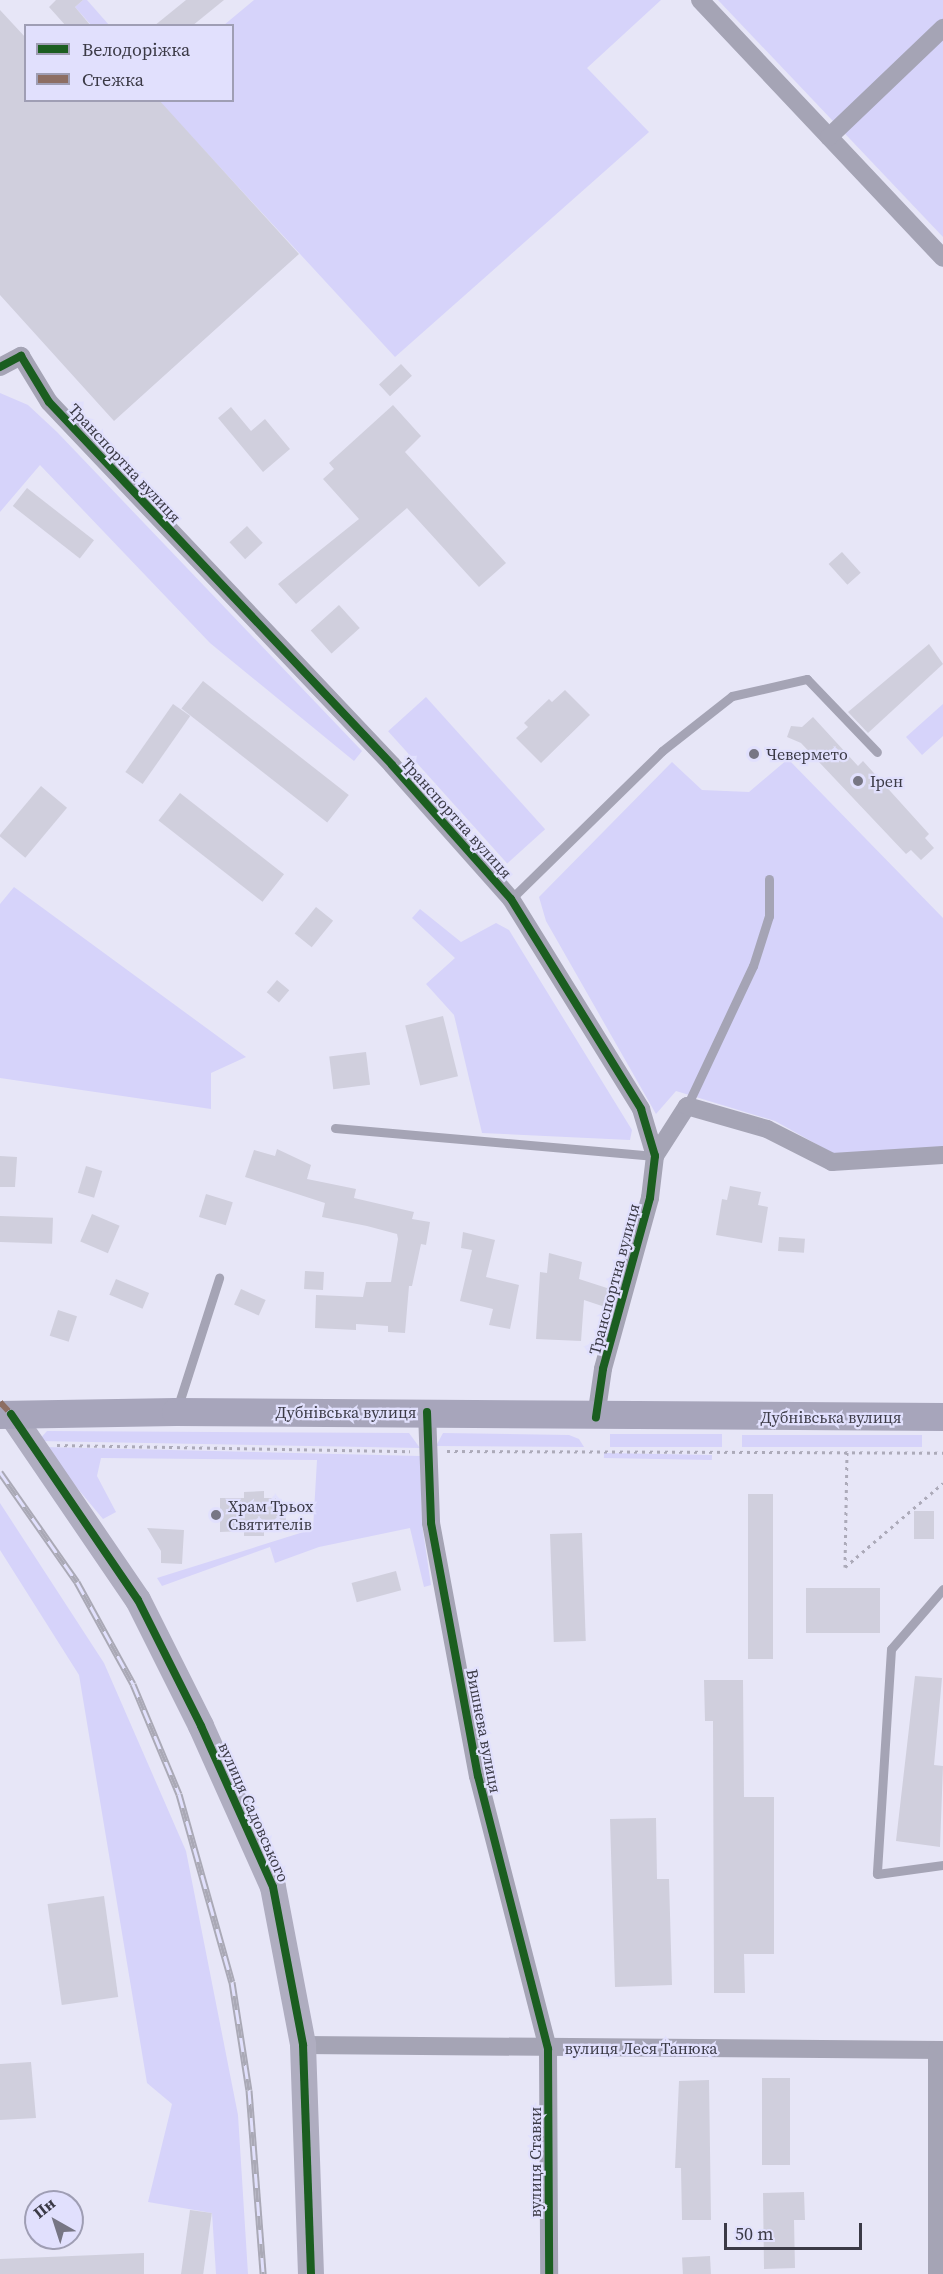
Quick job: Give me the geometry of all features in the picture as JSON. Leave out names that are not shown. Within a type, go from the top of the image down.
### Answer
[{"type":"main road","name":"Дубнівська вулиця","points":[[6,1414],[427,1412],[596,1417],[943,1417]]},
{"type":"street","points":[[700,0],[943,258]]},
{"type":"street","points":[[829,137],[943,28]]},
{"type":"street","name":"Транспортна вулиця","points":[[0,367],[21,356],[49,402],[392,765],[511,899],[641,1108],[655,1156],[650,1198],[603,1369],[596,1417]]},
{"type":"street","points":[[655,1156],[687,1106],[767,1129],[832,1162],[943,1155]]},
{"type":"street","name":"Вишнева вулиця","points":[[427,1412],[431,1523],[478,1776],[548,2049]]},
{"type":"street","name":"вулиця Садовського","points":[[6,1414],[32,1444],[138,1600],[201,1726],[273,1887],[303,2045],[311,2274]]},
{"type":"street","name":"вулиця Леся Танюка","points":[[303,2045],[548,2049],[940,2050]]},
{"type":"street","name":"вулиця Ставки","points":[[548,2049],[549,2274]]},
{"type":"street","points":[[937,2274],[940,2050]]},
{"type":"lane","points":[[511,899],[662,752],[732,696],[807,679],[877,752]]},
{"type":"lane","points":[[687,1106],[753,966],[769,916],[769,879]]},
{"type":"lane","points":[[335,1128],[655,1156]]},
{"type":"lane","points":[[176,1412],[219,1278]]},
{"type":"lane","points":[[943,1589],[891,1649],[877,1874],[943,1865]]},
{"type":"path","points":[[32,1444],[428,1451],[943,1453]]},
{"type":"path","points":[[847,1452],[845,1568],[943,1483]]},
{"type":"shaded area","points":[[83,0],[87,0],[108,24],[90,24],[75,7]]},
{"type":"shaded area","points":[[254,0],[661,0],[587,68],[649,132],[395,357],[160,102],[234,102],[234,24],[225,24]]},
{"type":"shaded area","points":[[718,0],[943,0],[943,237]]},
{"type":"shaded area","points":[[0,393],[28,405],[57,432],[362,751],[354,761],[210,643],[40,465],[0,512]]},
{"type":"shaded area","points":[[426,697],[545,829],[507,863],[388,731]]},
{"type":"shaded area","points":[[943,704],[943,736],[922,755],[906,737]]},
{"type":"shaded area","points":[[788,759],[943,918],[943,1148],[836,1155],[775,1121],[676,1091],[656,1114],[546,921],[539,897],[672,762],[702,790],[749,792]]},
{"type":"shaded area","points":[[14,887],[246,1057],[211,1073],[211,1109],[0,1078],[0,904]]},
{"type":"shaded area","points":[[420,909],[461,942],[496,923],[509,930],[632,1130],[630,1140],[482,1133],[454,1015],[426,984],[455,958],[412,918]]},
{"type":"shaded area","points":[[47,1431],[409,1433],[420,1448],[38,1441]]},
{"type":"shaded area","points":[[443,1433],[569,1435],[579,1439],[584,1447],[436,1446]]},
{"type":"shaded area","points":[[610,1434],[722,1434],[722,1447],[610,1447]]},
{"type":"shaded area","points":[[742,1435],[922,1435],[922,1447],[742,1447]]},
{"type":"shaded area","points":[[43,1447],[420,1456],[422,1524],[431,1585],[424,1587],[410,1528],[319,1547],[275,1563],[270,1547],[162,1586],[157,1578],[313,1529],[317,1460],[101,1458],[97,1476],[116,1512],[103,1519]]},
{"type":"shaded area","points":[[604,1453],[712,1455],[712,1460],[604,1458]]},
{"type":"shaded area","points":[[0,1503],[104,1663],[186,1851],[238,2115],[248,2274],[216,2274],[212,2213],[148,2202],[172,2104],[147,2083],[79,1675],[0,1550]]},
{"type":"building","points":[[56,0],[83,0],[75,7],[89,24],[64,24],[49,7]]},
{"type":"building","points":[[186,0],[224,0],[194,24],[156,24]]},
{"type":"building","points":[[0,10],[24,36],[24,102],[161,102],[299,254],[114,421],[0,295]]},
{"type":"building","points":[[401,364],[412,376],[390,396],[379,384]]},
{"type":"building","points":[[393,405],[421,436],[405,452],[506,563],[479,587],[407,508],[296,604],[278,584],[359,519],[323,479],[334,469],[329,463]]},
{"type":"building","points":[[231,407],[251,431],[265,419],[290,449],[263,472],[218,418]]},
{"type":"building","points":[[27,488],[94,540],[80,558],[13,506]]},
{"type":"building","points":[[247,526],[263,543],[245,559],[229,542]]},
{"type":"building","points":[[842,552],[861,573],[847,585],[829,564]]},
{"type":"building","points":[[339,605],[360,628],[332,653],[311,630]]},
{"type":"building","points":[[929,644],[943,664],[868,733],[848,712]]},
{"type":"building","points":[[203,681],[349,795],[327,822],[181,709]]},
{"type":"building","points":[[565,690],[590,715],[541,763],[516,738],[528,727],[524,723],[549,699],[552,702]]},
{"type":"building","points":[[173,704],[190,716],[143,784],[125,772]]},
{"type":"building","name":"Ірен","points":[[813,717],[858,766],[863,761],[929,834],[925,838],[934,848],[921,860],[911,850],[906,854],[801,743],[787,737],[791,726],[802,727]]},
{"type":"building","points":[[41,786],[67,808],[25,858],[0,835]]},
{"type":"building","points":[[180,793],[284,874],[262,902],[158,821]]},
{"type":"building","points":[[316,907],[333,921],[312,947],[295,933]]},
{"type":"building","points":[[277,980],[289,990],[279,1003],[267,992]]},
{"type":"building","points":[[443,1016],[458,1076],[420,1086],[405,1025]]},
{"type":"building","points":[[366,1052],[370,1085],[333,1089],[329,1057]]},
{"type":"building","points":[[277,1149],[311,1165],[307,1179],[356,1189],[354,1198],[414,1212],[412,1219],[430,1222],[426,1245],[421,1244],[412,1286],[409,1286],[405,1333],[388,1332],[388,1326],[356,1324],[356,1330],[315,1328],[316,1295],[363,1297],[366,1282],[391,1282],[397,1234],[322,1217],[325,1203],[245,1177],[254,1150],[275,1156]]},
{"type":"building","points":[[0,1156],[17,1157],[15,1187],[0,1187]]},
{"type":"building","points":[[86,1166],[102,1171],[94,1198],[78,1193]]},
{"type":"building","points":[[730,1186],[761,1192],[758,1205],[768,1207],[762,1243],[716,1235],[722,1199],[727,1200]]},
{"type":"building","points":[[206,1194],[233,1202],[226,1225],[199,1217]]},
{"type":"building","points":[[92,1214],[120,1226],[108,1253],[80,1242]]},
{"type":"building","points":[[0,1216],[53,1218],[52,1244],[0,1242]]},
{"type":"building","points":[[463,1232],[495,1240],[486,1277],[519,1285],[510,1329],[489,1325],[493,1309],[460,1301],[472,1250],[461,1248]]},
{"type":"building","points":[[779,1237],[805,1239],[804,1253],[778,1251]]},
{"type":"building","points":[[549,1253],[582,1262],[579,1279],[610,1289],[605,1307],[584,1300],[581,1341],[536,1339],[540,1272],[547,1273]]},
{"type":"building","points":[[305,1271],[324,1272],[323,1290],[304,1289]]},
{"type":"building","points":[[116,1279],[149,1293],[142,1309],[109,1295]]},
{"type":"building","points":[[241,1289],[266,1300],[259,1316],[234,1305]]},
{"type":"building","points":[[58,1310],[77,1316],[69,1342],[50,1336]]},
{"type":"building","points":[[264,1491],[264,1498],[277,1498],[286,1508],[286,1521],[276,1531],[264,1531],[264,1536],[244,1536],[244,1531],[220,1532],[220,1498],[244,1498],[244,1492]]},
{"type":"building","points":[[748,1494],[773,1494],[773,1659],[748,1659]]},
{"type":"building","points":[[914,1511],[934,1511],[934,1539],[914,1539]]},
{"type":"building","points":[[147,1528],[184,1530],[182,1564],[161,1563],[161,1551]]},
{"type":"building","points":[[582,1533],[586,1641],[554,1642],[550,1534]]},
{"type":"building","points":[[396,1571],[401,1590],[357,1602],[352,1583]]},
{"type":"building","points":[[806,1588],[880,1588],[880,1633],[806,1633]]},
{"type":"building","points":[[915,1676],[942,1678],[934,1765],[943,1766],[940,1847],[896,1841]]},
{"type":"building","points":[[704,1680],[743,1680],[744,1797],[774,1797],[774,1954],[744,1954],[745,1993],[714,1993],[713,1721],[705,1721]]},
{"type":"building","points":[[656,1818],[657,1879],[669,1879],[672,1985],[615,1987],[610,1819]]},
{"type":"building","points":[[104,1896],[118,1997],[62,2005],[48,1904]]},
{"type":"building","points":[[31,2062],[36,2118],[0,2120],[0,2064]]},
{"type":"building","points":[[762,2078],[790,2078],[790,2165],[762,2165]]},
{"type":"building","points":[[709,2080],[711,2220],[682,2220],[681,2168],[675,2168],[679,2081]]},
{"type":"building","points":[[804,2192],[805,2220],[794,2220],[795,2268],[764,2269],[763,2193]]},
{"type":"building","points":[[190,2210],[212,2213],[203,2274],[181,2274]]},
{"type":"building","points":[[144,2253],[144,2274],[0,2274],[0,2259]]},
{"type":"building","points":[[710,2256],[711,2274],[683,2274],[682,2257]]},
{"type":"railway","points":[[0,1472],[77,1582],[133,1684],[179,1794],[232,1982],[249,2090],[263,2274]]},
{"type":"marked path","points":[[0,1402],[11,1414]]},
{"type":"cycle path","points":[[0,367],[21,356],[49,402],[392,765],[511,899],[641,1109],[655,1156],[650,1198],[603,1369],[596,1417]]},
{"type":"cycle path","points":[[427,1412],[431,1523],[478,1776],[548,2049],[549,2274]]},
{"type":"cycle path","points":[[11,1414],[138,1600],[201,1726],[273,1887],[303,2045],[311,2274]]},
{"type":"place","name":"Чевермето","points":[[754,754]]},
{"type":"place","name":"Ірен","points":[[858,781]]},
{"type":"place","name":"Храм Трьох Святителів","points":[[216,1515]]}]
